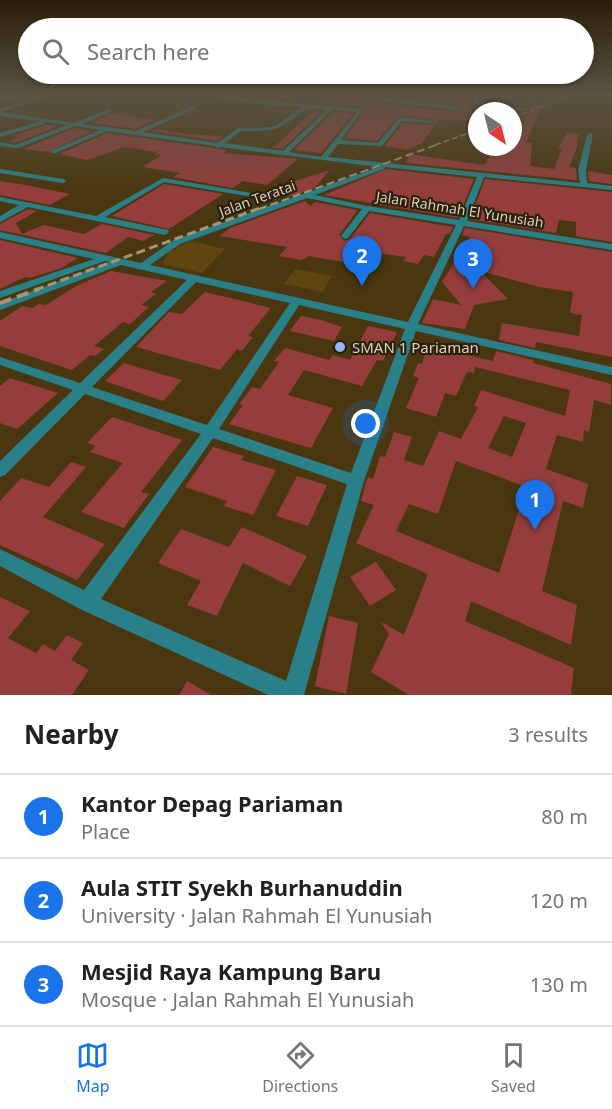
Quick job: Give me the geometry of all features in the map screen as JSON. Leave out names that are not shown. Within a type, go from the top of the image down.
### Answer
[{"type":"street","points":[[0,135],[25,127]]},
{"type":"street","points":[[0,153],[66,127]]},
{"type":"street","points":[[92,127],[323,159],[612,188]]},
{"type":"street","points":[[133,134],[148,127]]},
{"type":"street","points":[[218,146],[240,129],[262,130],[276,127]]},
{"type":"street","points":[[284,154],[311,127]]},
{"type":"street","points":[[323,159],[348,127]]},
{"type":"street","points":[[338,142],[377,146],[384,142],[394,127]]},
{"type":"street","points":[[52,152],[105,129]]},
{"type":"street","points":[[67,154],[118,132]]},
{"type":"street","points":[[584,185],[583,167],[590,135]]},
{"type":"street","points":[[0,144],[16,147]]},
{"type":"street","name":"Jalan Teratai","points":[[143,266],[177,242],[386,166]]},
{"type":"street","points":[[0,171],[63,182]]},
{"type":"street","points":[[0,557],[87,602],[293,695],[356,481],[412,326],[462,222],[481,175]]},
{"type":"street","points":[[98,218],[163,180],[270,198]]},
{"type":"street","name":"Jalan Rahmah El Yunusiah","points":[[304,195],[367,208],[612,247]]},
{"type":"street","points":[[0,199],[165,232]]},
{"type":"street","points":[[0,219],[28,204]]},
{"type":"street","points":[[345,236],[367,208]]},
{"type":"street","points":[[0,235],[612,372]]},
{"type":"street","points":[[0,295],[104,259]]},
{"type":"street","points":[[0,307],[122,262]]},
{"type":"street","points":[[0,471],[195,277]]},
{"type":"street","points":[[87,602],[210,432],[296,302]]},
{"type":"street","points":[[0,362],[356,481]]},
{"type":"shaded area","points":[[190,241],[225,249],[202,273],[162,264],[169,252]]},
{"type":"shaded area","points":[[295,269],[332,276],[322,292],[284,284]]},
{"type":"building","points":[[38,127],[54,127],[15,143],[8,141],[20,137],[12,136]]},
{"type":"building","points":[[295,127],[305,127],[282,149],[269,147],[274,147]]},
{"type":"building","points":[[317,127],[342,127],[321,153],[294,150]]},
{"type":"building","points":[[352,127],[389,127],[377,141],[345,138]]},
{"type":"building","points":[[400,127],[433,127],[422,143],[408,150],[385,146]]},
{"type":"building","points":[[522,127],[532,127],[526,143],[532,143],[530,166],[554,169],[562,149],[558,148],[567,132],[579,134],[569,167],[576,168],[577,180],[406,163],[409,154],[484,165],[490,156],[522,156]]},
{"type":"building","points":[[75,128],[92,131],[49,152],[23,149]]},
{"type":"building","points":[[155,129],[223,136],[217,141],[151,131]]},
{"type":"building","points":[[107,133],[227,150],[223,153],[298,159],[267,185],[243,181],[233,188],[173,177],[181,173],[142,167],[162,155],[154,154],[158,152],[124,147],[87,160],[59,154]]},
{"type":"building","points":[[386,169],[474,179],[458,218],[324,195]]},
{"type":"building","points":[[330,170],[314,188],[292,196],[263,191]]},
{"type":"building","points":[[588,171],[612,175],[612,184],[589,181]]},
{"type":"building","points":[[485,179],[612,192],[612,242],[576,236],[576,222],[559,220],[556,233],[470,219]]},
{"type":"building","points":[[0,181],[70,194],[50,205],[0,195]]},
{"type":"building","points":[[164,184],[223,194],[169,229],[112,216]]},
{"type":"building","points":[[305,201],[310,206],[315,202],[358,210],[339,235],[344,241],[350,239],[370,213],[453,227],[450,233],[446,234],[434,257],[424,255],[418,264],[403,261],[406,257],[370,252],[360,265],[309,256],[301,260],[279,256],[287,247],[220,236],[230,228]]},
{"type":"building","points":[[28,209],[37,211],[16,223],[22,234],[44,225],[84,234],[102,224],[154,235],[143,241],[128,237],[106,253],[0,230],[0,224]]},
{"type":"building","points":[[465,228],[612,252],[612,357],[536,342],[535,348],[499,340],[502,323],[579,336],[582,315],[570,313],[573,292],[540,287],[480,271],[508,299],[474,305],[465,329],[422,323],[433,299],[461,305],[442,282],[470,237],[462,235]]},
{"type":"building","points":[[0,240],[78,258],[61,268],[30,278],[25,277],[0,289]]},
{"type":"building","points":[[111,271],[167,281],[151,292],[156,294],[141,305],[149,307],[130,324],[123,322],[94,346],[104,349],[95,356],[90,355],[72,370],[0,346],[0,321],[22,306],[32,308],[39,304],[46,305],[76,286]]},
{"type":"building","points":[[205,292],[271,308],[248,336],[253,337],[242,351],[237,349],[220,370],[136,347],[169,312],[182,314]]},
{"type":"building","points":[[301,316],[342,327],[334,341],[290,331]]},
{"type":"building","points":[[368,326],[397,332],[383,361],[377,360],[362,386],[304,370],[288,395],[333,408],[311,448],[229,424],[243,405],[239,404],[252,387],[260,389],[279,362],[274,361],[285,348],[329,360],[333,355],[350,360]]},
{"type":"building","points":[[428,346],[493,361],[496,351],[611,384],[611,405],[594,400],[589,432],[584,430],[583,442],[557,435],[546,469],[588,484],[583,508],[563,501],[542,591],[577,605],[571,645],[471,601],[465,621],[574,668],[571,695],[409,695],[371,672],[389,634],[380,621],[404,635],[428,574],[356,543],[374,505],[361,501],[366,482],[368,477],[373,479],[380,456],[385,457],[394,432],[412,437],[404,460],[423,466],[439,431],[461,439],[478,407],[474,406],[481,390],[565,416],[570,390],[475,367],[474,373],[467,372],[456,396],[445,393],[436,417],[406,408],[419,378],[413,376],[418,363],[422,364]],"holes":[[[504,416],[526,423],[512,457],[488,448]],[[456,461],[526,487],[499,573],[396,531],[409,504],[438,514]]]},
{"type":"building","points":[[124,363],[182,380],[163,401],[105,381]]},
{"type":"building","points":[[10,378],[58,393],[17,429],[0,423],[0,386]]},
{"type":"building","points":[[112,417],[182,440],[141,492],[149,494],[124,528],[81,512],[123,463],[90,452],[95,446],[87,443]]},
{"type":"building","points":[[213,447],[244,456],[241,460],[276,470],[253,515],[224,506],[227,501],[185,487]]},
{"type":"building","points":[[71,462],[86,467],[43,517],[105,544],[77,580],[0,545],[0,501],[21,478],[49,487]]},
{"type":"building","points":[[297,476],[327,485],[308,526],[276,516]]},
{"type":"building","points":[[242,527],[307,556],[290,586],[243,563],[217,616],[187,605],[201,581],[158,563],[181,529],[229,547]]},
{"type":"building","points":[[376,562],[396,590],[370,606],[350,577]]},
{"type":"building","points":[[0,597],[30,611],[8,638],[36,653],[43,644],[55,651],[67,635],[83,643],[71,660],[89,670],[72,695],[0,695]]},
{"type":"building","points":[[329,616],[358,623],[346,694],[315,686]]},
{"type":"building","points":[[187,681],[211,695],[179,695]]},
{"type":"railway","points":[[435,145],[468,133]]},
{"type":"railway","points":[[259,209],[439,144]]},
{"type":"railway","points":[[35,290],[263,207]]},
{"type":"railway","points":[[0,303],[39,289]]},
{"type":"place","name":"Aula STIT Syekh Burhanuddin","points":[[362,286]]},
{"type":"place","name":"Mesjid Raya Kampung Baru","points":[[473,289]]},
{"type":"place","name":"SMAN 1 Pariaman","points":[[340,347]]},
{"type":"place","name":"Kantor Depag Pariaman","points":[[535,530]]}]
